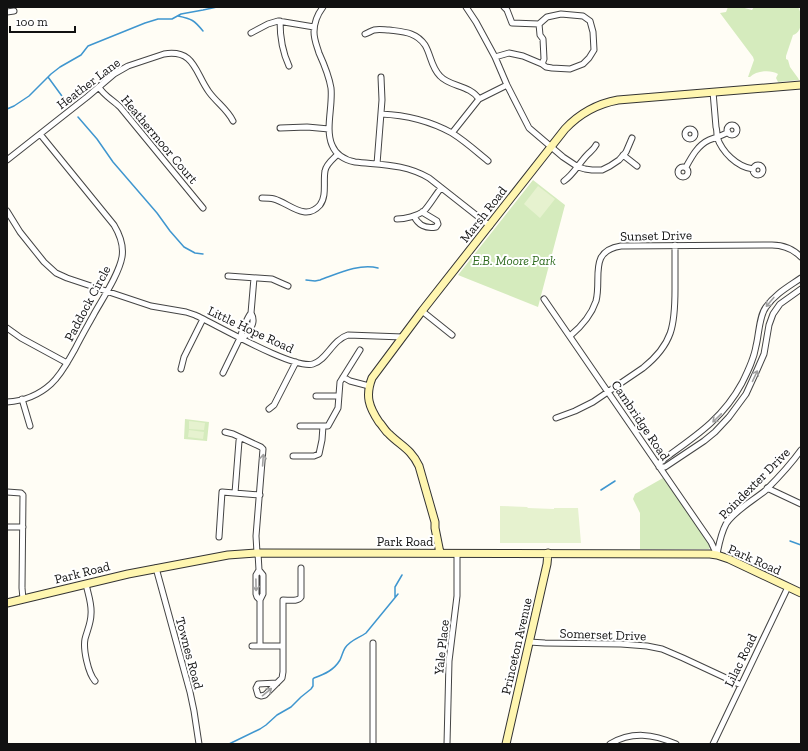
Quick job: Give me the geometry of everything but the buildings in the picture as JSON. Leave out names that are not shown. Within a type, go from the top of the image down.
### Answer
[{"type":"street","points":[[323,7],[318,14],[314,27],[314,36],[328,75],[331,89],[329,129],[330,140],[333,148],[338,154],[349,161],[397,166],[412,170],[428,178],[490,226]]},
{"type":"street","points":[[466,7],[495,57],[507,85],[529,128],[551,146],[578,167],[592,170],[602,170],[616,163],[624,155],[632,138]]},
{"type":"street","points":[[495,57],[509,53],[523,56],[546,67],[570,69],[583,64],[594,50],[593,32],[590,21],[583,16],[561,14],[547,17],[539,24],[512,24],[507,10],[504,7]]},
{"type":"street","points":[[7,12],[14,11]]},
{"type":"street","points":[[251,33],[268,24],[280,21],[314,27]]},
{"type":"street","points":[[280,21],[282,46],[289,66]]},
{"type":"street","points":[[539,24],[540,34],[543,40],[544,59],[542,64]]},
{"type":"street","points":[[365,34],[374,30],[386,30],[405,32],[416,36],[425,46],[434,69],[440,76],[469,90],[479,99]]},
{"type":"street","name":"Heather Lane","points":[[7,160],[114,74],[128,66],[164,54],[178,54],[187,58],[196,68],[209,92],[226,110],[233,121]]},
{"type":"street","points":[[377,164],[382,100],[381,77]]},
{"type":"street","points":[[452,133],[479,99],[507,85]]},
{"type":"street","name":"Marsh Road","points":[[369,386],[375,373],[422,311],[490,226],[551,146],[565,129],[584,112],[599,105],[618,100],[801,85]]},
{"type":"street","name":"Heathermoor Court","points":[[99,87],[104,94],[120,107],[203,208]]},
{"type":"street","points":[[713,92],[718,137],[725,152],[740,165],[753,169]]},
{"type":"street","points":[[381,114],[398,115],[432,124],[452,133],[488,161]]},
{"type":"street","points":[[280,128],[306,127],[329,129]]},
{"type":"street","points":[[686,167],[700,146],[707,141],[728,132]]},
{"type":"street","name":"Paddock Circle","points":[[7,402],[22,399],[37,393],[58,377],[107,291],[118,270],[122,256],[122,243],[119,233],[114,225],[40,134]]},
{"type":"street","points":[[693,137],[700,146]]},
{"type":"street","points":[[564,181],[573,174],[588,154],[594,150],[596,145]]},
{"type":"street","points":[[262,198],[268,198],[284,203],[298,211],[305,212],[313,210],[322,202],[325,170],[338,154]]},
{"type":"street","points":[[624,155],[637,166]]},
{"type":"street","points":[[397,219],[414,216],[422,212],[441,188]]},
{"type":"street","name":"Little Hope Road","points":[[7,211],[20,232],[50,268],[63,277],[151,306],[186,312],[270,353],[304,365],[316,363],[337,341],[348,335],[403,337]]},
{"type":"street","points":[[414,216],[416,221],[422,225],[431,228],[436,227],[438,224],[437,221],[422,212]]},
{"type":"street","points":[[556,418],[584,407],[609,392],[651,362],[664,347],[672,330],[675,316],[675,245]]},
{"type":"street","name":"Sunset Drive","points":[[570,336],[583,324],[592,311],[598,290],[598,263],[606,251],[614,247],[675,245],[779,245],[792,250],[801,257]]},
{"type":"street","points":[[228,276],[272,279],[288,286]]},
{"type":"street","points":[[223,373],[240,338],[247,335],[253,323],[254,318],[252,313],[254,278]]},
{"type":"street","points":[[801,278],[776,295],[765,308],[761,319],[756,348],[746,376],[722,412],[700,432],[660,461],[659,466],[666,467],[704,441],[729,417],[746,394],[764,354],[772,314],[780,304],[801,289]]},
{"type":"street","name":"Cambridge Road","points":[[544,299],[711,542],[717,555]]},
{"type":"street","points":[[422,311],[452,335]]},
{"type":"street","points":[[181,368],[184,357],[203,319]]},
{"type":"street","points":[[7,328],[21,338],[67,363]]},
{"type":"street","points":[[300,426],[328,426],[337,410],[340,382],[360,350]]},
{"type":"street","points":[[269,409],[274,405],[296,362]]},
{"type":"street","points":[[343,377],[350,382],[369,386],[369,401],[375,416],[389,434],[407,448],[416,459],[435,522],[435,528],[442,553]]},
{"type":"street","points":[[738,389],[746,394]]},
{"type":"street","points":[[316,396],[339,396]]},
{"type":"street","points":[[22,399],[30,426]]},
{"type":"street","points":[[293,456],[314,456],[319,454],[323,426]]},
{"type":"street","points":[[225,432],[262,447],[263,449],[256,536],[259,570],[263,575],[263,594],[260,600],[260,646]]},
{"type":"street","points":[[235,493],[239,441],[241,438]]},
{"type":"street","name":"Poindexter Drive","points":[[717,555],[721,537],[729,520],[785,471],[801,450]]},
{"type":"street","points":[[767,488],[801,504]]},
{"type":"street","points":[[7,492],[23,494],[23,599]]},
{"type":"street","points":[[218,537],[222,492],[260,495]]},
{"type":"street","points":[[7,527],[23,527]]},
{"type":"street","name":"Park Road","points":[[7,603],[156,568],[228,555],[258,553],[706,554],[717,555],[729,559],[801,592]]},
{"type":"street","name":"Yale Place","points":[[447,744],[449,661],[457,599],[458,553]]},
{"type":"street","name":"Princeton Avenue","points":[[506,744],[547,564],[548,553]]},
{"type":"street","name":"Townes Road","points":[[156,568],[190,692],[199,744]]},
{"type":"street","points":[[277,683],[282,678],[283,672],[283,600],[300,599],[301,568]]},
{"type":"street","points":[[86,584],[92,615],[84,648],[89,671],[95,681]]},
{"type":"street","name":"Lilac Road","points":[[713,744],[788,587]]},
{"type":"street","name":"Somerset Drive","points":[[529,642],[621,644],[662,649],[741,685]]},
{"type":"street","points":[[373,643],[373,744]]},
{"type":"street","points":[[252,646],[283,646]]},
{"type":"street","points":[[610,744],[626,737],[639,735],[657,737],[676,744]]},
{"type":"green space","points":[[728,7],[741,7],[752,10],[754,7],[798,7],[801,14],[801,23],[799,31],[793,35],[786,59],[799,80],[778,82],[776,78],[778,74],[767,71],[759,72],[748,77],[754,60],[720,13],[726,12]]},
{"type":"green space","name":"E.B. Moore Park","points":[[533,180],[565,205],[538,307],[458,275]]},
{"type":"green space","points":[[538,186],[555,199],[540,218],[524,204]]},
{"type":"green space","points":[[185,419],[209,422],[207,441],[184,439]]},
{"type":"green space","points":[[189,421],[205,423],[204,430],[189,429]]},
{"type":"green space","points":[[189,430],[204,432],[203,439],[188,437]]},
{"type":"green space","points":[[663,478],[709,543],[709,549],[640,549],[640,513],[633,499],[635,494]]},
{"type":"green space","points":[[500,506],[554,509],[578,508],[581,543],[500,543]]},
{"type":"waterway","points":[[7,109],[29,96],[51,74],[81,55],[88,46],[158,19],[172,19],[181,14],[217,7]]},
{"type":"waterway","points":[[178,16],[192,20],[203,31]]},
{"type":"waterway","points":[[48,77],[67,103]]},
{"type":"waterway","points":[[78,117],[97,139],[113,162],[184,247],[195,253],[203,254]]},
{"type":"waterway","points":[[306,280],[320,280],[356,268],[378,268]]},
{"type":"waterway","points":[[601,490],[615,481]]},
{"type":"waterway","points":[[790,541],[801,545]]},
{"type":"waterway","points":[[395,597],[395,587],[402,575]]},
{"type":"waterway","points":[[229,744],[260,729],[277,715],[291,707],[311,689],[314,678],[335,666],[340,660],[347,645],[366,633],[398,594]]}]
